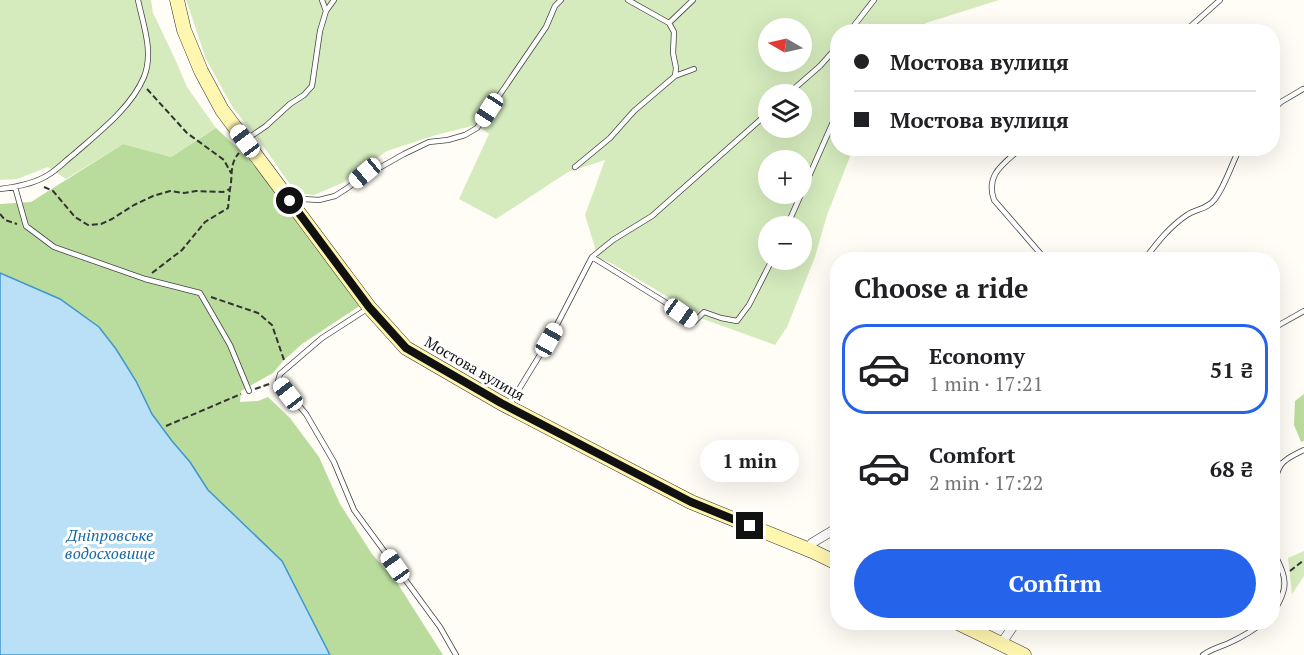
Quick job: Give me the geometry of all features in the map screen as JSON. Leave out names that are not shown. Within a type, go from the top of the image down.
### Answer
[{"type":"street","name":"Мостова вулиця","points":[[177,0],[184,30],[201,71],[222,110],[369,307],[406,348],[508,407],[691,502],[830,560]]},
{"type":"street","points":[[809,550],[812,543],[830,532]]},
{"type":"street","points":[[972,630],[1024,655]]},
{"type":"street","points":[[1001,644],[1011,630]]},
{"type":"lane","points":[[0,189],[33,183],[49,175],[114,119],[134,94],[144,76],[148,44],[138,0]]},
{"type":"lane","points":[[322,0],[326,11]]},
{"type":"lane","points":[[248,144],[312,86],[320,32],[326,11],[334,0]]},
{"type":"lane","points":[[290,201],[319,200],[335,196],[365,173],[381,167],[404,153],[429,142],[465,135],[477,128],[546,27],[555,6],[561,0]]},
{"type":"lane","points":[[628,0],[669,23],[674,32],[675,76]]},
{"type":"lane","points":[[669,23],[693,0]]},
{"type":"lane","points":[[855,24],[874,0]]},
{"type":"lane","points":[[1193,24],[1220,0]]},
{"type":"lane","points":[[799,84],[830,55]]},
{"type":"lane","points":[[576,167],[610,138],[634,111],[675,76],[694,69]]},
{"type":"lane","points":[[1280,103],[1303,89]]},
{"type":"lane","points":[[508,407],[549,340],[592,257],[613,240],[652,216],[758,122]]},
{"type":"lane","points":[[791,216],[830,129]]},
{"type":"lane","points":[[1013,156],[993,176],[991,192],[994,200],[1039,252]]},
{"type":"lane","points":[[1150,252],[1167,231],[1188,214],[1214,201],[1237,156]]},
{"type":"lane","points":[[15,187],[26,226],[54,247],[146,279],[200,293],[230,345],[249,391]]},
{"type":"lane","points":[[592,257],[694,322],[704,312],[737,321],[749,305],[767,270]]},
{"type":"lane","points":[[369,307],[322,338],[280,374],[278,381],[306,414],[334,462],[354,510],[440,627],[456,655]]},
{"type":"lane","points":[[1280,324],[1304,311]]},
{"type":"lane","points":[[1281,464],[1304,450]]},
{"type":"lane","points":[[1280,566],[1285,578],[1280,597]]},
{"type":"lane","points":[[1203,655],[1253,630]]},
{"type":"path","points":[[141,82],[187,133],[224,160],[231,173]]},
{"type":"path","points":[[146,279],[182,250],[205,222],[228,208],[232,165],[237,154],[248,144]]},
{"type":"path","points":[[33,183],[53,191],[75,217],[88,225],[100,224],[153,196],[170,191],[223,192],[230,189]]},
{"type":"path","points":[[0,214],[5,220],[26,226]]},
{"type":"path","points":[[200,293],[258,313],[272,325],[287,369]]},
{"type":"path","points":[[166,426],[278,381]]},
{"type":"path","points":[[1285,578],[1304,560]]},
{"type":"green space","points":[[0,0],[151,0],[153,13],[187,87],[216,128],[171,157],[123,144],[66,179],[48,167],[17,179],[0,180]]},
{"type":"green space","points":[[186,0],[999,0],[925,24],[830,24],[830,156],[850,156],[827,215],[812,264],[812,216],[758,216],[758,270],[810,270],[787,327],[775,345],[692,315],[668,297],[611,263],[598,258],[585,215],[605,160],[568,172],[496,219],[459,199],[489,134],[472,126],[387,151],[342,183],[314,195],[296,193],[259,140],[233,108],[206,59]]},
{"type":"green space","points":[[216,128],[247,157],[361,305],[302,344],[273,373],[241,391],[240,402],[258,401],[268,397],[290,418],[319,457],[340,504],[372,554],[396,581],[443,655],[330,655],[298,591],[231,513],[208,490],[190,462],[152,414],[136,381],[99,327],[0,273],[0,204],[31,202],[123,144],[171,157]]},
{"type":"green space","points":[[1304,394],[1304,441],[1301,442],[1294,425],[1295,401]]},
{"type":"green space","points":[[1304,551],[1304,576],[1292,594],[1288,558]]},
{"type":"water","name":"Дніпровське водосховище","points":[[0,273],[60,299],[99,327],[136,381],[152,414],[190,462],[208,490],[282,561],[330,655],[0,655]]},
{"type":"route","points":[[290,201],[369,307],[406,348],[501,403],[691,502],[750,526]]}]
